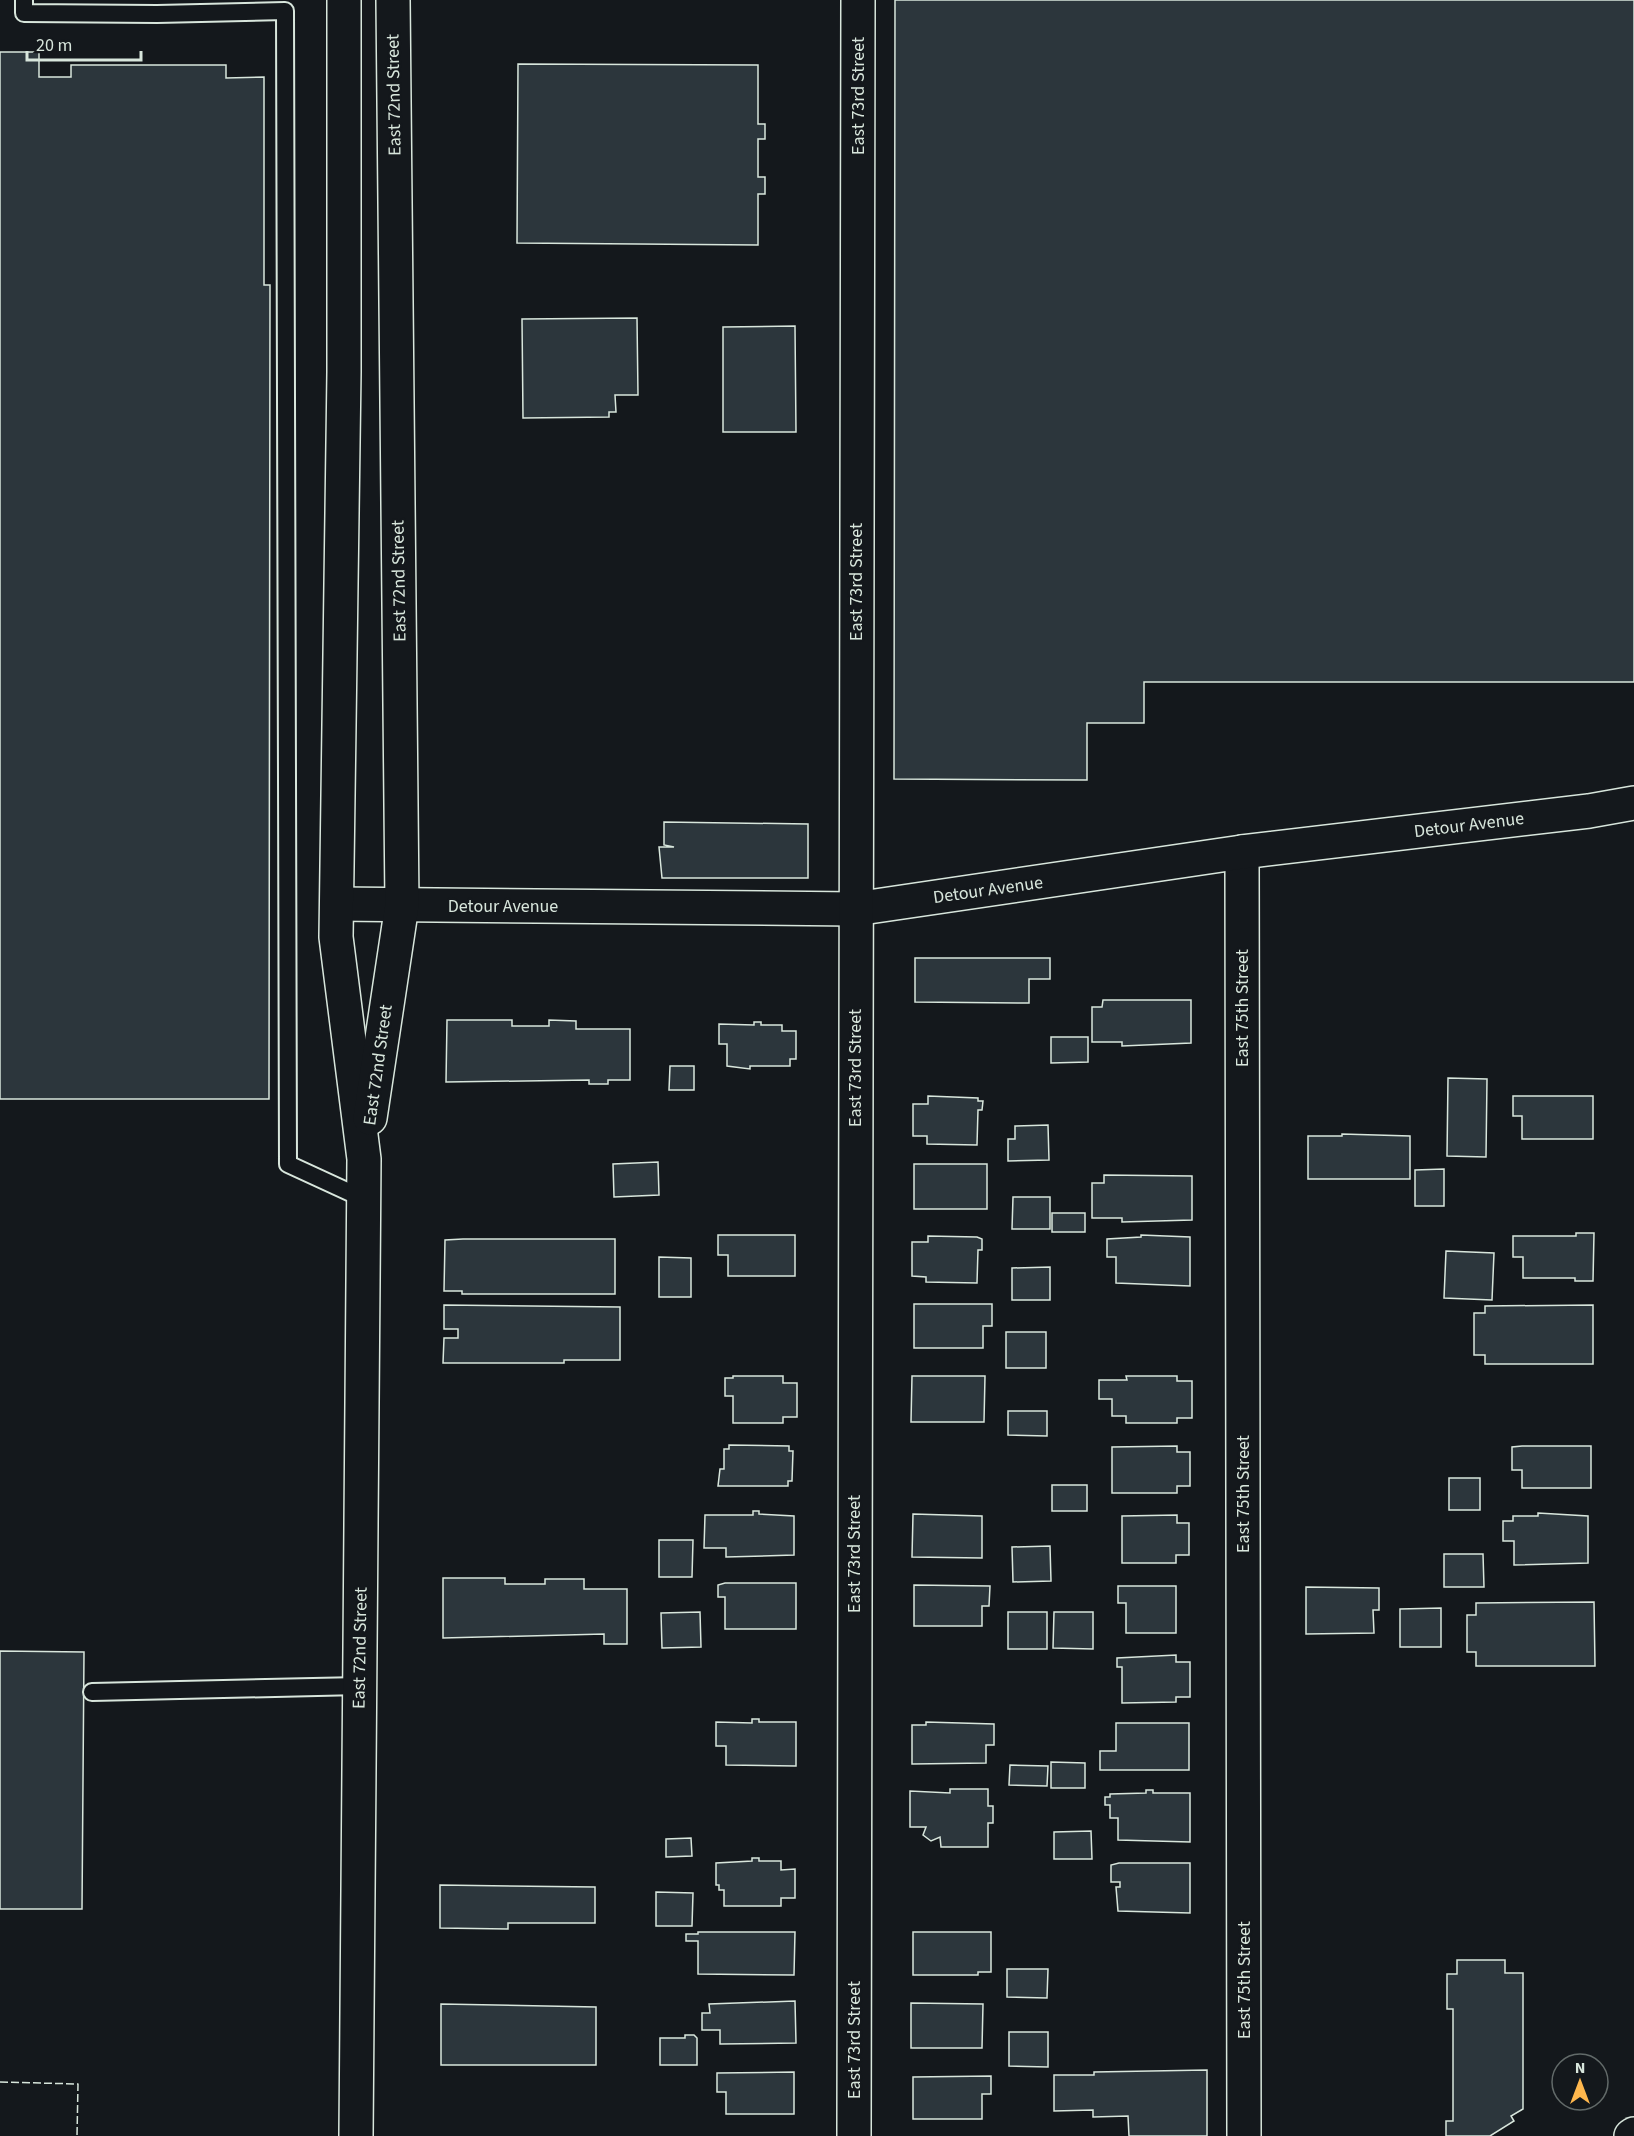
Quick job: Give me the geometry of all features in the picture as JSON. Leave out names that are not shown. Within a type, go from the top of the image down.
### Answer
[{"type":"street","name":"East 72nd Street","points":[[344,0],[344,372],[336,937],[364,1159],[356,2136]]},
{"type":"street","name":"East 72nd Street","points":[[364,1159],[402,905],[393,0]]},
{"type":"street","name":"East 73rd Street","points":[[854,2136],[858,0]]},
{"type":"street","name":"Detour Avenue","points":[[337,904],[855,909],[1242,852],[1634,803]]},
{"type":"street","name":"East 75th Street","points":[[1242,852],[1244,2136]]},
{"type":"lane","points":[[24,0],[24,13],[157,14],[285,11],[288,1164],[364,1198]]},
{"type":"lane","points":[[92,1692],[360,1686]]},
{"type":"building","points":[[895,0],[1634,0],[1634,682],[1144,682],[1144,723],[1087,723],[1087,780],[894,779]]},
{"type":"building","points":[[0,52],[39,52],[39,77],[71,77],[71,65],[226,65],[226,78],[264,77],[264,285],[270,285],[269,1099],[0,1099]]},
{"type":"building","points":[[518,64],[758,65],[758,124],[765,124],[765,139],[758,139],[758,177],[765,177],[765,194],[758,194],[758,245],[517,243]]},
{"type":"building","points":[[637,318],[638,395],[615,395],[616,412],[609,412],[609,417],[523,418],[522,319]]},
{"type":"building","points":[[795,326],[796,432],[723,432],[723,327]]},
{"type":"building","points":[[664,822],[808,824],[808,878],[662,878],[659,847],[674,847],[664,845]]},
{"type":"building","points":[[915,958],[1050,958],[1050,979],[1029,979],[1029,1003],[915,1002]]},
{"type":"building","points":[[1103,1000],[1191,1000],[1191,1043],[1122,1046],[1122,1042],[1092,1042],[1092,1007],[1102,1007]]},
{"type":"building","points":[[447,1020],[512,1020],[512,1026],[549,1026],[549,1020],[576,1021],[576,1029],[630,1029],[630,1080],[608,1080],[608,1084],[589,1084],[589,1080],[446,1082]]},
{"type":"building","points":[[754,1022],[761,1022],[761,1025],[782,1025],[782,1031],[796,1031],[796,1059],[790,1059],[790,1066],[750,1066],[750,1069],[727,1066],[727,1044],[719,1044],[719,1024],[754,1025]]},
{"type":"building","points":[[1051,1037],[1088,1037],[1088,1062],[1051,1063]]},
{"type":"building","points":[[670,1066],[694,1066],[694,1090],[669,1090]]},
{"type":"building","points":[[1448,1078],[1487,1079],[1486,1157],[1447,1156]]},
{"type":"building","points":[[928,1096],[978,1098],[978,1101],[983,1101],[982,1110],[978,1110],[977,1145],[927,1144],[927,1136],[913,1136],[913,1104],[928,1104]]},
{"type":"building","points":[[1513,1096],[1593,1096],[1593,1139],[1522,1139],[1522,1116],[1513,1116]]},
{"type":"building","points":[[1048,1125],[1049,1160],[1008,1161],[1008,1139],[1015,1139],[1015,1126]]},
{"type":"building","points":[[1342,1134],[1410,1136],[1410,1179],[1308,1179],[1308,1136],[1342,1136]]},
{"type":"building","points":[[658,1162],[659,1195],[614,1197],[613,1164]]},
{"type":"building","points":[[914,1164],[987,1164],[987,1209],[914,1209]]},
{"type":"building","points":[[1444,1169],[1444,1206],[1415,1206],[1415,1170]]},
{"type":"building","points":[[1104,1175],[1192,1176],[1192,1220],[1122,1222],[1122,1218],[1092,1218],[1092,1183],[1104,1183]]},
{"type":"building","points":[[1013,1197],[1050,1197],[1050,1229],[1012,1229]]},
{"type":"building","points":[[1052,1213],[1085,1213],[1085,1232],[1052,1232]]},
{"type":"building","points":[[1576,1233],[1594,1233],[1593,1281],[1575,1281],[1575,1278],[1523,1278],[1523,1257],[1513,1257],[1513,1236],[1576,1236]]},
{"type":"building","points":[[718,1235],[795,1235],[795,1276],[728,1276],[728,1255],[718,1255]]},
{"type":"building","points":[[1141,1235],[1190,1237],[1190,1286],[1116,1283],[1116,1257],[1107,1257],[1107,1239],[1141,1237]]},
{"type":"building","points":[[928,1236],[982,1239],[982,1250],[978,1250],[977,1283],[926,1282],[926,1277],[912,1276],[912,1242],[928,1242]]},
{"type":"building","points":[[615,1239],[615,1294],[462,1294],[462,1291],[444,1291],[445,1240]]},
{"type":"building","points":[[1446,1251],[1494,1253],[1492,1300],[1444,1298]]},
{"type":"building","points":[[659,1257],[691,1258],[691,1297],[659,1297]]},
{"type":"building","points":[[1050,1267],[1050,1300],[1012,1300],[1012,1268]]},
{"type":"building","points":[[914,1304],[992,1304],[992,1326],[983,1326],[983,1348],[914,1348]]},
{"type":"building","points":[[444,1305],[620,1307],[620,1360],[564,1360],[564,1363],[443,1363],[444,1338],[458,1338],[458,1329],[444,1329]]},
{"type":"building","points":[[1593,1305],[1593,1364],[1485,1364],[1485,1355],[1474,1355],[1474,1313],[1485,1313],[1485,1306]]},
{"type":"building","points":[[1006,1332],[1046,1332],[1046,1368],[1006,1368]]},
{"type":"building","points":[[733,1376],[783,1376],[783,1383],[797,1383],[797,1417],[783,1417],[783,1423],[733,1423],[733,1396],[725,1396],[725,1378],[733,1378]]},
{"type":"building","points":[[912,1376],[985,1376],[984,1422],[911,1422]]},
{"type":"building","points":[[1126,1376],[1177,1376],[1177,1381],[1192,1381],[1192,1418],[1177,1418],[1177,1423],[1126,1423],[1126,1416],[1112,1416],[1112,1399],[1099,1399],[1099,1380],[1127,1380]]},
{"type":"building","points":[[1008,1411],[1047,1411],[1047,1436],[1008,1435]]},
{"type":"building","points":[[729,1445],[789,1446],[789,1451],[793,1451],[792,1481],[788,1481],[788,1486],[718,1486],[720,1469],[724,1469],[724,1449],[729,1449]]},
{"type":"building","points":[[1177,1446],[1177,1452],[1190,1452],[1190,1486],[1177,1486],[1177,1493],[1112,1493],[1112,1447]]},
{"type":"building","points":[[1591,1446],[1591,1488],[1522,1488],[1522,1470],[1512,1470],[1512,1447]]},
{"type":"building","points":[[1449,1478],[1480,1478],[1480,1510],[1449,1510]]},
{"type":"building","points":[[1052,1485],[1087,1485],[1087,1511],[1052,1511]]},
{"type":"building","points":[[753,1511],[759,1511],[759,1514],[794,1516],[794,1555],[726,1557],[726,1548],[704,1548],[705,1515],[753,1515]]},
{"type":"building","points":[[1538,1513],[1588,1516],[1588,1563],[1514,1565],[1514,1541],[1503,1541],[1503,1521],[1513,1521],[1513,1516],[1538,1516]]},
{"type":"building","points":[[913,1514],[982,1516],[982,1558],[912,1557]]},
{"type":"building","points":[[1177,1515],[1177,1523],[1189,1523],[1189,1555],[1176,1555],[1176,1563],[1122,1563],[1122,1516]]},
{"type":"building","points":[[659,1540],[693,1540],[692,1577],[659,1577]]},
{"type":"building","points":[[1050,1546],[1051,1581],[1013,1582],[1012,1547]]},
{"type":"building","points":[[1444,1554],[1483,1554],[1484,1587],[1444,1587]]},
{"type":"building","points":[[443,1578],[505,1578],[505,1584],[545,1584],[545,1579],[584,1579],[584,1589],[627,1589],[627,1644],[604,1644],[604,1634],[443,1638]]},
{"type":"building","points":[[725,1583],[796,1583],[796,1629],[725,1629],[725,1597],[718,1597],[718,1585]]},
{"type":"building","points":[[914,1585],[990,1586],[989,1606],[982,1606],[982,1626],[914,1626]]},
{"type":"building","points":[[1118,1586],[1176,1586],[1176,1633],[1126,1633],[1126,1603],[1118,1603]]},
{"type":"building","points":[[1306,1587],[1379,1588],[1379,1610],[1373,1610],[1374,1633],[1306,1634]]},
{"type":"building","points":[[1594,1602],[1595,1666],[1476,1666],[1476,1652],[1467,1652],[1467,1615],[1476,1615],[1476,1603]]},
{"type":"building","points":[[1441,1608],[1441,1647],[1400,1647],[1400,1609]]},
{"type":"building","points":[[700,1612],[701,1647],[662,1648],[661,1613]]},
{"type":"building","points":[[1008,1612],[1047,1612],[1047,1649],[1008,1649]]},
{"type":"building","points":[[1054,1612],[1093,1612],[1093,1649],[1053,1648]]},
{"type":"building","points":[[0,1651],[84,1652],[82,1909],[0,1909]]},
{"type":"building","points":[[1176,1655],[1176,1662],[1190,1662],[1190,1697],[1176,1697],[1176,1702],[1122,1703],[1122,1667],[1117,1667],[1117,1658]]},
{"type":"building","points":[[752,1719],[759,1719],[759,1722],[796,1722],[796,1766],[726,1765],[726,1746],[716,1746],[716,1722],[752,1723]]},
{"type":"building","points":[[926,1722],[994,1724],[994,1745],[986,1745],[986,1763],[912,1764],[912,1725],[926,1725]]},
{"type":"building","points":[[1116,1723],[1189,1723],[1189,1770],[1100,1770],[1100,1751],[1116,1751]]},
{"type":"building","points":[[1051,1762],[1085,1763],[1085,1788],[1051,1788]]},
{"type":"building","points":[[1010,1765],[1048,1766],[1047,1786],[1009,1785]]},
{"type":"building","points":[[950,1789],[988,1789],[988,1806],[993,1806],[993,1823],[988,1823],[988,1847],[941,1847],[940,1837],[931,1841],[923,1835],[926,1827],[910,1827],[910,1791],[950,1793]]},
{"type":"building","points":[[1146,1790],[1153,1790],[1153,1793],[1190,1793],[1190,1842],[1118,1840],[1118,1818],[1110,1818],[1110,1805],[1105,1805],[1105,1797],[1110,1797],[1110,1794],[1146,1793]]},
{"type":"building","points":[[1091,1831],[1092,1859],[1054,1859],[1054,1832]]},
{"type":"building","points":[[691,1838],[692,1856],[666,1857],[666,1839]]},
{"type":"building","points":[[752,1858],[759,1858],[759,1861],[781,1861],[781,1870],[795,1869],[795,1898],[781,1898],[781,1906],[724,1906],[724,1890],[719,1890],[719,1885],[716,1885],[716,1863],[752,1861]]},
{"type":"building","points":[[1190,1863],[1190,1913],[1118,1911],[1116,1887],[1120,1887],[1120,1882],[1111,1882],[1111,1865]]},
{"type":"building","points":[[440,1885],[595,1887],[595,1923],[508,1923],[508,1929],[440,1928]]},
{"type":"building","points":[[656,1892],[693,1893],[692,1926],[656,1926]]},
{"type":"building","points":[[698,1932],[795,1932],[794,1975],[698,1974],[698,1941],[686,1941],[686,1934],[698,1934]]},
{"type":"building","points":[[913,1932],[991,1932],[991,1972],[978,1972],[978,1975],[913,1975]]},
{"type":"building","points":[[1457,1960],[1505,1960],[1505,1973],[1523,1973],[1523,2109],[1511,2116],[1514,2121],[1490,2136],[1446,2136],[1446,2121],[1453,2121],[1453,2009],[1447,2009],[1447,1974],[1457,1974]]},
{"type":"building","points":[[1007,1969],[1048,1969],[1047,1998],[1007,1997]]},
{"type":"building","points":[[795,2001],[796,2043],[720,2044],[720,2030],[702,2030],[702,2013],[710,2013],[709,2004]]},
{"type":"building","points":[[911,2003],[983,2004],[982,2048],[911,2048]]},
{"type":"building","points":[[441,2004],[596,2007],[596,2065],[441,2065]]},
{"type":"building","points":[[1009,2032],[1048,2032],[1048,2067],[1009,2066]]},
{"type":"building","points":[[685,2035],[694,2035],[697,2038],[697,2065],[660,2065],[660,2038],[685,2038]]},
{"type":"building","points":[[1207,2070],[1207,2136],[1129,2136],[1128,2116],[1093,2117],[1093,2110],[1054,2111],[1054,2075]]},
{"type":"building","points":[[794,2072],[794,2114],[726,2114],[726,2092],[717,2092],[717,2073]]},
{"type":"building","points":[[991,2076],[991,2094],[982,2094],[982,2119],[913,2119],[913,2077]]},
{"type":"fence","points":[[0,2082],[78,2084],[77,2136]]}]
